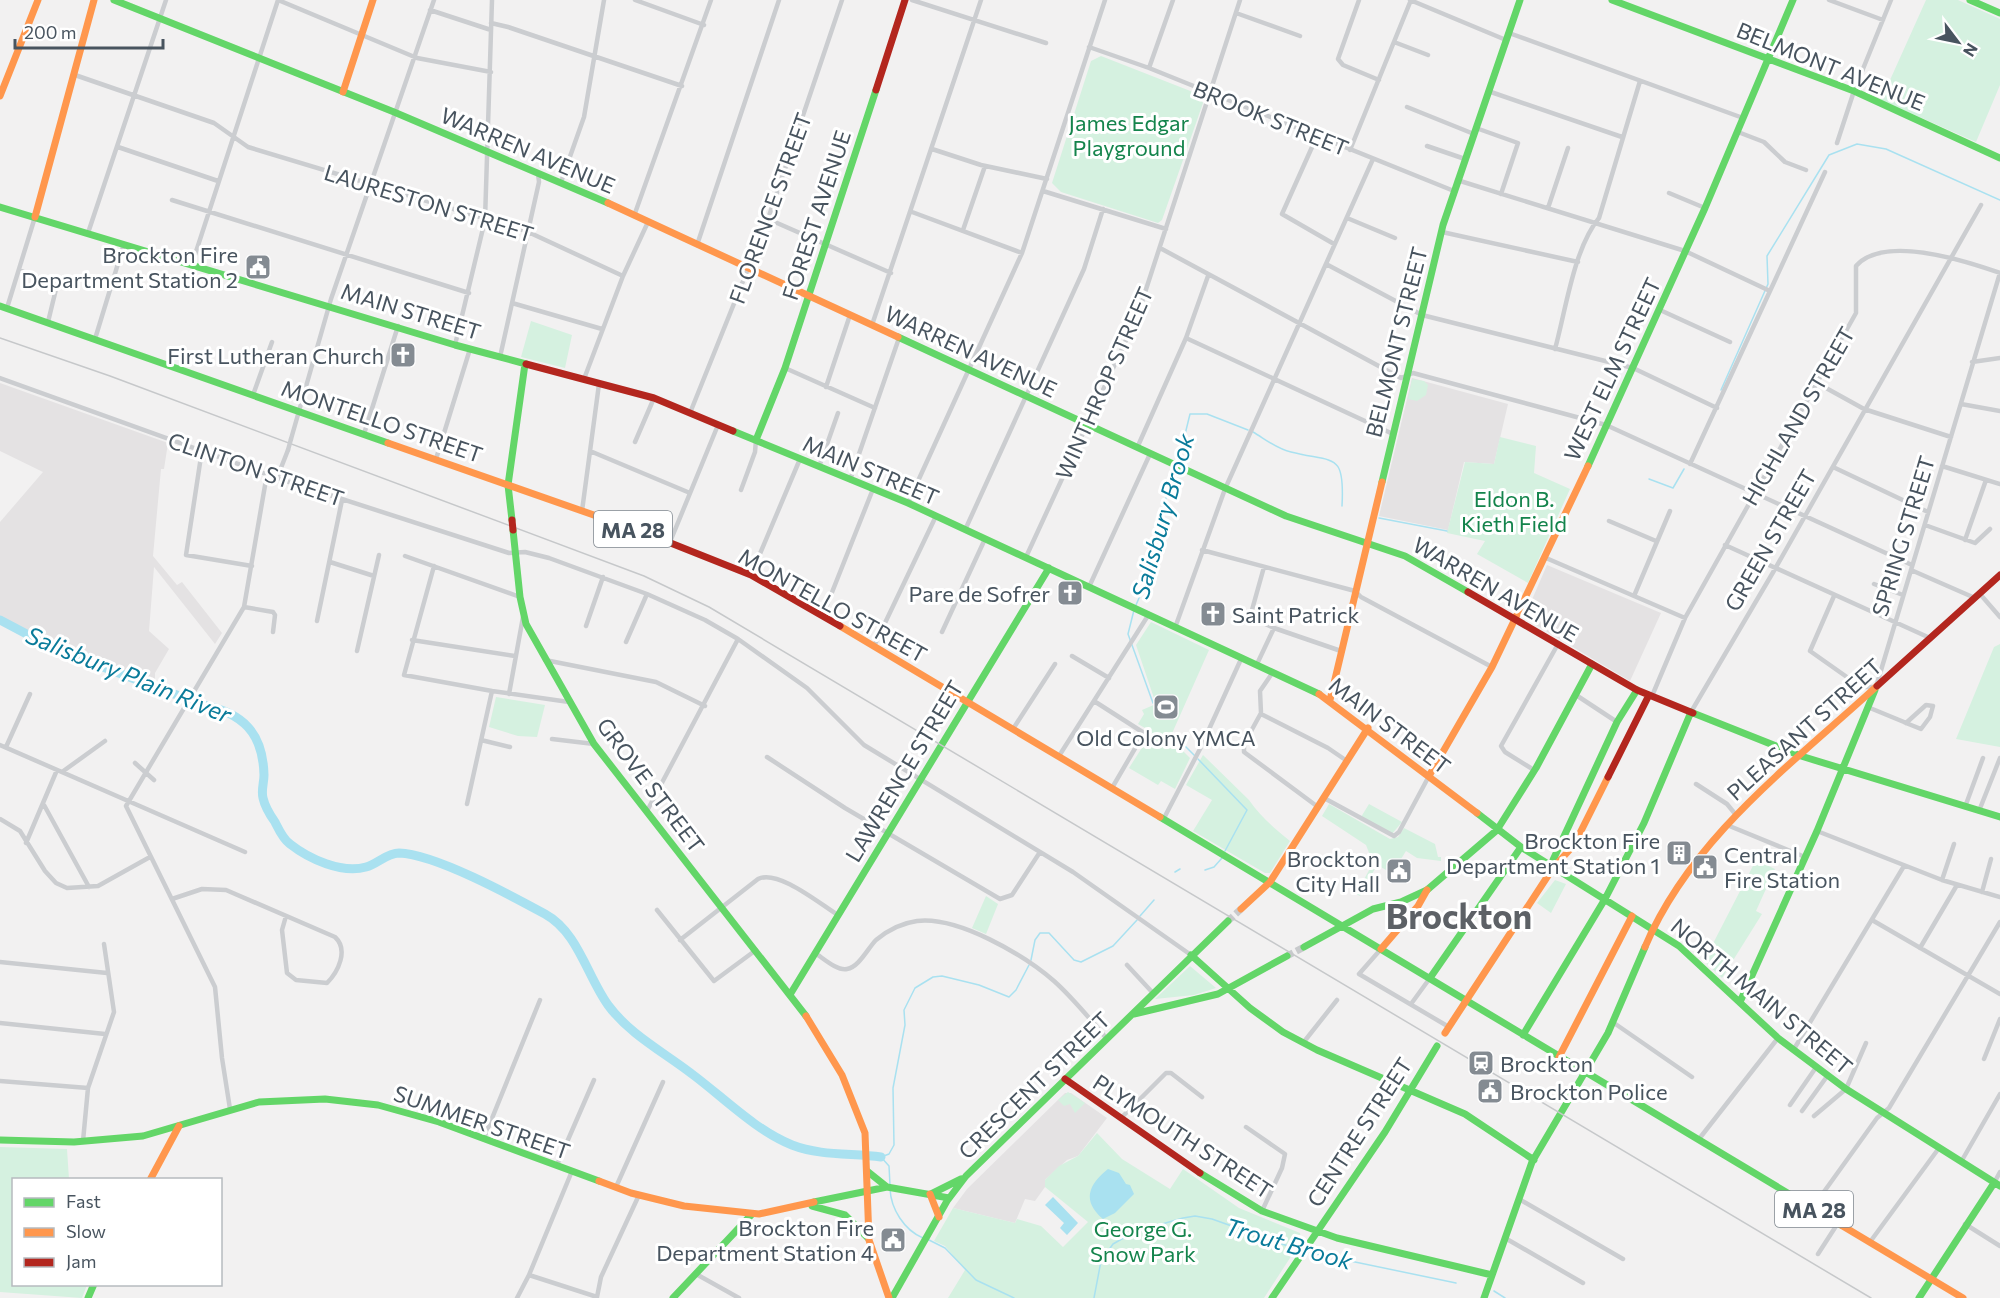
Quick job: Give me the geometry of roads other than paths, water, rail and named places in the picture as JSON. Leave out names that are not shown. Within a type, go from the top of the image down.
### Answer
[{"type":"main road","points":[[0,96],[38,0]]},
{"type":"main road","points":[[35,217],[94,0]]},
{"type":"main road","name":"WARREN AVENUE","points":[[114,0],[259,57],[561,182],[1286,516],[1405,556],[1637,690],[1801,756],[2000,817]]},
{"type":"main road","points":[[343,92],[373,0]]},
{"type":"main road","name":"FOREST AVENUE","points":[[756,440],[785,368],[905,0]]},
{"type":"main road","name":"BELMONT STREET","points":[[1330,700],[1405,376],[1442,232],[1457,180],[1520,0]]},
{"type":"main road","name":"BELMONT AVENUE","points":[[1612,0],[1854,91],[2000,158]]},
{"type":"main road","name":"WEST ELM STREET","points":[[1429,776],[1517,620],[1660,310],[1793,0]]},
{"type":"main road","points":[[1970,0],[2000,13]]},
{"type":"main road","name":"MAIN STREET","points":[[0,207],[330,305],[455,345],[654,398],[908,503],[1176,625],[1330,700],[1521,847],[1654,929]]},
{"type":"main road","name":"MONTELLO STREET","points":[[4,307],[670,542],[751,574],[1344,926],[1584,1072]]},
{"type":"main road","name":"GROVE STREET","points":[[525,364],[508,485],[523,617],[594,744],[816,1028],[842,1075],[863,1128],[867,1149],[866,1192],[869,1240]]},
{"type":"main road","name":"LAWRENCE STREET","points":[[790,993],[1049,568]]},
{"type":"main road","name":"PLEASANT STREET","points":[[1484,1298],[1534,1160],[1614,1023],[1654,929],[1699,855],[1736,814],[2000,575]]},
{"type":"main road","points":[[1304,947],[1373,909],[1401,902],[1427,890],[1497,830],[1534,770],[1592,664]]},
{"type":"main road","name":"SPRING STREET","points":[[1740,1002],[1817,831],[1870,708],[1876,687]]},
{"type":"main road","points":[[1553,868],[1553,860],[1618,720],[1637,690]]},
{"type":"main road","points":[[1447,1030],[1553,868],[1560,864],[1581,830],[1632,725],[1651,696]]},
{"type":"main road","name":"GREEN STREET","points":[[1523,1035],[1605,899],[1644,823],[1691,712]]},
{"type":"main road","points":[[1618,720],[1632,725]]},
{"type":"main road","points":[[1241,909],[1270,882],[1368,728]]},
{"type":"main road","points":[[1571,825],[1581,830]]},
{"type":"main road","points":[[1430,978],[1521,847]]},
{"type":"main road","points":[[1381,949],[1418,906],[1427,890]]},
{"type":"main road","points":[[1559,1057],[1632,916]]},
{"type":"main road","name":"CRESCENT STREET","points":[[891,1298],[949,1198],[966,1176],[1132,1015],[1152,992],[1228,921]]},
{"type":"main road","name":"NORTH MAIN STREET","points":[[1654,929],[1680,946],[1778,1038],[1846,1089],[1997,1184]]},
{"type":"main road","points":[[1191,955],[1268,1023],[1303,1043],[1465,1114],[1534,1160]]},
{"type":"main road","points":[[1132,1015],[1149,1008],[1187,1002],[1228,990],[1287,956]]},
{"type":"main road","name":"CENTRE STREET","points":[[1272,1298],[1315,1231],[1385,1132],[1437,1046]]},
{"type":"main road","name":"MA 28","points":[[1584,1072],[1963,1298]]},
{"type":"main road","name":"PLYMOUTH STREET","points":[[1065,1079],[1230,1193],[1262,1211],[1315,1231],[1389,1252],[1492,1275]]},
{"type":"main road","name":"SUMMER STREET","points":[[0,1140],[83,1142],[143,1136],[259,1102],[290,1098],[353,1101],[429,1119],[639,1195],[684,1206],[752,1214],[807,1205],[887,1187],[949,1198]]},
{"type":"main road","points":[[151,1178],[179,1126]]},
{"type":"main road","points":[[867,1171],[887,1187]]},
{"type":"main road","points":[[939,1217],[930,1194],[966,1176]]},
{"type":"main road","points":[[1919,1298],[1965,1224],[1997,1184]]},
{"type":"main road","points":[[807,1205],[845,1215],[869,1240],[891,1298]]},
{"type":"main road","points":[[673,1298],[752,1214]]},
{"type":"street","points":[[88,233],[166,0]]},
{"type":"street","points":[[192,264],[278,0],[362,33],[412,56],[433,63],[491,72]]},
{"type":"street","points":[[302,9],[305,0]]},
{"type":"street","points":[[277,478],[301,411],[330,305],[412,56],[434,0]]},
{"type":"street","points":[[455,345],[485,220],[489,151],[492,0]]},
{"type":"street","points":[[561,182],[584,117],[604,0]]},
{"type":"street","points":[[635,0],[704,25]]},
{"type":"street","points":[[634,216],[704,25],[711,0]]},
{"type":"street","points":[[697,245],[779,0]]},
{"type":"street","name":"FLORENCE STREET","points":[[690,413],[768,219],[842,0]]},
{"type":"street","points":[[912,0],[1046,43]]},
{"type":"street","points":[[872,325],[912,212],[981,0]]},
{"type":"street","points":[[908,503],[1022,253],[1105,0]]},
{"type":"street","points":[[1149,68],[1173,0]]},
{"type":"street","name":"WINTHROP STREET","points":[[1026,557],[1138,314],[1240,0]]},
{"type":"street","points":[[1359,0],[1338,59],[1347,66],[1378,80]]},
{"type":"street","points":[[1350,150],[1411,0],[1508,37],[1744,118]]},
{"type":"street","points":[[1829,0],[1883,20]]},
{"type":"street","points":[[1837,143],[1854,91],[1892,0]]},
{"type":"street","points":[[430,10],[491,30]]},
{"type":"street","points":[[1236,13],[1300,36]]},
{"type":"street","points":[[491,23],[682,86]]},
{"type":"street","points":[[1394,42],[1428,55]]},
{"type":"street","name":"BROOK STREET","points":[[1089,46],[1454,191]]},
{"type":"street","name":"LAURESTON STREET","points":[[75,75],[214,123],[248,147],[370,186],[526,231],[623,276]]},
{"type":"street","points":[[1556,348],[1578,262],[1593,224],[1599,218],[1640,81]]},
{"type":"street","points":[[1488,91],[1622,137]]},
{"type":"street","points":[[1407,107],[1475,131],[1518,143],[1501,194]]},
{"type":"street","points":[[1738,132],[1764,142],[1785,162],[1806,170]]},
{"type":"street","points":[[1317,136],[1282,214],[1334,244]]},
{"type":"street","points":[[1427,146],[1465,159]]},
{"type":"street","points":[[118,147],[218,181]]},
{"type":"street","points":[[1548,208],[1568,148]]},
{"type":"street","points":[[932,149],[986,166],[1047,179]]},
{"type":"street","points":[[1176,625],[1224,489],[1275,381],[1373,159]]},
{"type":"street","points":[[963,230],[986,166]]},
{"type":"street","points":[[1690,464],[1717,408],[1767,289],[1825,172]]},
{"type":"street","points":[[500,357],[526,231],[540,182],[538,173]]},
{"type":"street","points":[[1457,180],[1685,251],[1767,289]]},
{"type":"street","points":[[1043,191],[1166,229]]},
{"type":"street","points":[[1669,193],[1705,208]]},
{"type":"street","points":[[172,200],[469,293]]},
{"type":"street","name":"GREEN STREET","points":[[1691,712],[1776,569],[1864,409],[1981,205]]},
{"type":"street","points":[[965,530],[1084,269],[1103,209]]},
{"type":"street","points":[[912,212],[1022,253]]},
{"type":"street","points":[[4,307],[19,270],[35,217]]},
{"type":"street","points":[[1347,218],[1395,238]]},
{"type":"street","points":[[768,219],[891,273]]},
{"type":"street","points":[[584,379],[623,276],[648,222]]},
{"type":"street","points":[[1442,232],[1578,262]]},
{"type":"street","points":[[95,339],[124,243]]},
{"type":"street","points":[[1160,248],[1208,276],[1401,378],[1413,373],[1606,425],[1806,515],[1977,596],[2000,616]]},
{"type":"street","name":"HIGHLAND STREET","points":[[1651,696],[1685,618],[1856,314],[1858,307],[1855,272],[1862,259],[1874,254],[1890,252],[1951,257],[2000,273]]},
{"type":"street","points":[[1326,264],[1422,315],[1633,368],[1717,408]]},
{"type":"street","points":[[19,270],[57,285],[48,322]]},
{"type":"street","name":"SPRING STREET","points":[[1876,687],[2000,273]]},
{"type":"street","points":[[1137,448],[1186,338],[1208,276]]},
{"type":"street","points":[[512,303],[602,329]]},
{"type":"street","points":[[1660,310],[1730,342]]},
{"type":"street","points":[[826,387],[850,315]]},
{"type":"street","points":[[364,434],[398,326]]},
{"type":"street","points":[[850,480],[899,338]]},
{"type":"street","points":[[1186,338],[1393,434]]},
{"type":"street","points":[[253,395],[272,342]]},
{"type":"street","points":[[436,459],[470,349]]},
{"type":"street","points":[[1972,362],[2000,358]]},
{"type":"street","points":[[785,368],[875,408]]},
{"type":"street","name":"CLINTON STREET","points":[[0,378],[342,500],[499,550],[525,552],[549,558],[647,594],[705,620],[738,639],[807,688],[864,745],[1040,852],[1191,955]]},
{"type":"street","points":[[1817,383],[1864,409],[1951,436]]},
{"type":"street","points":[[582,511],[599,384]]},
{"type":"street","points":[[635,442],[654,398]]},
{"type":"street","points":[[1961,404],[2000,411]]},
{"type":"street","points":[[819,467],[838,413]]},
{"type":"street","points":[[670,542],[718,425]]},
{"type":"street","points":[[741,490],[755,452],[756,440]]},
{"type":"street","points":[[202,450],[186,555],[252,566]]},
{"type":"street","points":[[590,451],[690,493]]},
{"type":"street","points":[[1089,587],[1150,454]]},
{"type":"street","points":[[751,574],[800,459]]},
{"type":"street","points":[[1942,465],[2000,484]]},
{"type":"street","points":[[1833,466],[1928,512]]},
{"type":"street","points":[[230,1109],[215,987],[127,813],[127,800],[244,608],[267,474]]},
{"type":"street","points":[[1965,540],[1986,480]]},
{"type":"street","points":[[823,615],[873,489]]},
{"type":"street","points":[[317,621],[342,500]]},
{"type":"street","points":[[1634,596],[1670,511]]},
{"type":"street","points":[[874,646],[936,516]]},
{"type":"street","points":[[1609,521],[1656,542]]},
{"type":"street","points":[[1925,525],[1965,540],[1978,542],[1990,529]]},
{"type":"street","points":[[942,632],[985,539]]},
{"type":"street","points":[[1725,545],[1930,639]]},
{"type":"street","points":[[1202,550],[1355,591],[1361,597],[1492,666]]},
{"type":"street","points":[[357,651],[379,555]]},
{"type":"street","points":[[405,556],[520,597]]},
{"type":"street","points":[[1546,558],[1685,618]]},
{"type":"street","points":[[330,562],[374,576]]},
{"type":"street","points":[[434,566],[412,639],[404,675],[492,692],[569,702]]},
{"type":"street","points":[[1264,567],[1250,617],[1274,628],[1341,651]]},
{"type":"street","points":[[586,626],[603,577]]},
{"type":"street","points":[[1874,584],[1903,595]]},
{"type":"street","points":[[626,642],[647,594]]},
{"type":"street","points":[[1834,596],[1810,651],[1861,687],[1876,687]]},
{"type":"street","points":[[244,608],[273,612],[275,615],[273,632]]},
{"type":"street","points":[[1059,756],[1149,614]]},
{"type":"street","points":[[509,694],[523,617]]},
{"type":"street","points":[[1257,664],[1274,628]]},
{"type":"street","points":[[412,639],[515,656]]},
{"type":"street","points":[[647,811],[705,706],[738,639]]},
{"type":"street","points":[[1534,770],[1505,752],[1501,746],[1558,644]]},
{"type":"street","points":[[1072,656],[1109,678]]},
{"type":"street","points":[[1163,820],[1200,749],[1242,657]]},
{"type":"street","points":[[545,660],[656,682],[705,706]]},
{"type":"street","points":[[1013,729],[1055,664]]},
{"type":"street","points":[[1273,672],[1260,691],[1261,714],[1244,744],[1244,752],[1318,807]]},
{"type":"street","points":[[466,804],[492,692]]},
{"type":"street","points":[[6,747],[30,694]]},
{"type":"street","points":[[1576,695],[1618,720]]},
{"type":"street","points":[[1094,701],[1144,733],[1112,789]]},
{"type":"street","points":[[1870,708],[1906,723],[1921,729],[1925,728],[1933,706],[1926,705],[1906,723]]},
{"type":"street","points":[[1261,714],[1328,748],[1347,761]]},
{"type":"street","points":[[552,739],[594,744]]},
{"type":"street","points":[[481,740],[510,747]]},
{"type":"street","points":[[26,843],[60,771],[105,741]]},
{"type":"street","points":[[0,745],[245,852]]},
{"type":"street","points":[[767,757],[997,898],[1007,899],[1014,893],[1040,852]]},
{"type":"street","points":[[1965,807],[1983,758]]},
{"type":"street","points":[[1979,811],[2000,758]]},
{"type":"street","points":[[135,763],[154,780]]},
{"type":"street","points":[[1324,798],[1387,835],[1395,835],[1429,776]]},
{"type":"street","points":[[1696,783],[1736,814]]},
{"type":"street","points":[[44,805],[89,887]]},
{"type":"street","points":[[0,819],[20,831],[26,843],[56,883],[71,889],[89,887],[123,874],[150,857]]},
{"type":"street","points":[[1727,825],[1804,857]]},
{"type":"street","points":[[1817,831],[1942,880],[2000,897]]},
{"type":"street","points":[[1942,880],[1954,844]]},
{"type":"street","points":[[1982,892],[1991,859]]},
{"type":"street","points":[[1794,1049],[1904,866]]},
{"type":"street","points":[[680,940],[724,908],[758,879],[773,876],[838,915]]},
{"type":"street","points":[[1920,948],[1957,885]]},
{"type":"street","points":[[172,899],[202,889],[220,889],[248,898],[333,936],[340,942],[342,953],[329,982],[321,984],[293,979],[287,973],[282,930],[286,916]]},
{"type":"street","points":[[657,910],[714,981],[756,950]]},
{"type":"street","points":[[1872,920],[2000,994]]},
{"type":"street","points":[[815,953],[840,968],[848,969],[856,964],[871,945],[885,933],[903,925],[927,921],[946,923],[993,942],[1055,982],[1107,1039]]},
{"type":"street","points":[[1813,1208],[1877,1118],[1890,1108],[2000,922]]},
{"type":"street","points":[[1993,934],[2000,938]]},
{"type":"street","points":[[83,1142],[88,1088],[114,1012],[104,944]]},
{"type":"street","points":[[1381,949],[1359,974],[1411,1004],[1447,1030]]},
{"type":"street","points":[[0,962],[107,973]]},
{"type":"street","points":[[1127,965],[1152,992]]},
{"type":"street","points":[[1411,1004],[1430,978]]},
{"type":"street","points":[[484,1138],[540,1000]]},
{"type":"street","points":[[1303,1043],[1337,1000]]},
{"type":"street","points":[[1798,1017],[1808,1024]]},
{"type":"street","points":[[1984,1059],[2000,1019]]},
{"type":"street","points":[[0,1023],[105,1034]]},
{"type":"street","points":[[1614,1023],[1692,1077]]},
{"type":"street","points":[[1699,1139],[1778,1038]]},
{"type":"street","points":[[1814,1116],[1846,1089],[1866,1043]]},
{"type":"street","points":[[1790,1105],[1817,1066]]},
{"type":"street","points":[[1120,1119],[1166,1073],[1171,1074],[1202,1097]]},
{"type":"street","points":[[1802,1111],[1828,1075]]},
{"type":"street","points":[[557,1165],[594,1080]]},
{"type":"street","points":[[0,1081],[88,1088]]},
{"type":"street","points":[[616,1187],[663,1082]]},
{"type":"street","points":[[1961,1162],[2000,1094]]},
{"type":"street","points":[[1246,1127],[1285,1154],[1282,1168],[1262,1211]]},
{"type":"street","points":[[1870,1242],[1939,1148]]},
{"type":"street","points":[[517,1298],[529,1275],[572,1171]]},
{"type":"street","points":[[1997,1184],[2000,1173]]},
{"type":"street","points":[[529,1275],[597,1297],[601,1277],[639,1195]]},
{"type":"street","points":[[1519,1199],[1623,1258]]},
{"type":"street","points":[[1818,1254],[1838,1223]]},
{"type":"street","points":[[1965,1224],[2000,1246]]},
{"type":"street","points":[[1505,1239],[1583,1283]]},
{"type":"street","points":[[696,1274],[739,1298]]},
{"type":"water","points":[[1108,1169],[1119,1173],[1126,1184],[1130,1185],[1134,1194],[1115,1213],[1103,1219],[1092,1206],[1090,1193],[1096,1181]]},
{"type":"water","points":[[1053,1197],[1078,1223],[1067,1235],[1060,1228],[1064,1223],[1045,1205]]},
{"type":"waterway","name":"Salisbury Brook","points":[[1721,390],[1768,284],[1767,256],[1829,155],[1857,144],[1886,149],[2000,200]]},
{"type":"waterway","name":"Salisbury Brook","points":[[1178,463],[1190,414],[1207,414],[1248,430]]},
{"type":"waterway","name":"Salisbury Brook","points":[[1253,432],[1286,451],[1334,462],[1341,476],[1342,506]]},
{"type":"waterway","name":"Salisbury Brook","points":[[1136,605],[1146,582],[1146,560],[1176,467]]},
{"type":"waterway","name":"Salisbury Brook","points":[[1649,479],[1673,488],[1684,469]]},
{"type":"waterway","name":"Salisbury Brook","points":[[1379,518],[1447,531]]},
{"type":"waterway","name":"Salisbury Brook","points":[[1134,610],[1128,634],[1153,703]]},
{"type":"waterway","name":"Salisbury Plain River","points":[[0,620],[53,648],[229,713],[240,720],[248,727],[260,747],[264,775],[262,795],[266,808],[283,837],[298,850],[326,864],[357,869],[374,864],[395,853],[414,855],[452,868],[513,897],[545,914],[566,932],[608,1005],[626,1025],[752,1122],[778,1139],[803,1149],[881,1157]]},
{"type":"waterway","name":"Salisbury Brook","points":[[1174,735],[1195,756]]},
{"type":"waterway","name":"Salisbury Brook","points":[[1198,759],[1247,810],[1225,851]]},
{"type":"waterway","name":"Salisbury Brook","points":[[1205,870],[1214,867],[1222,858]]},
{"type":"waterway","name":"Salisbury Brook","points":[[1175,872],[1180,869]]},
{"type":"waterway","name":"Salisbury Brook","points":[[1140,916],[1154,900]]},
{"type":"waterway","name":"Salisbury Brook","points":[[1031,960],[1035,940],[1040,933],[1049,933],[1074,960],[1081,962],[1113,946],[1137,920]]},
{"type":"waterway","name":"Salisbury Brook","points":[[890,1185],[889,1166],[881,1157],[889,1154],[894,1145],[893,1088],[905,1025],[904,1010],[915,988],[933,977],[942,976],[979,985],[1009,997],[1016,990],[1029,965]]},
{"type":"waterway","name":"Trout Brook","points":[[890,1189],[893,1204],[904,1224],[923,1238]]},
{"type":"waterway","name":"Trout Brook","points":[[1094,1298],[1101,1261],[1113,1244],[1134,1232],[1183,1218],[1195,1216],[1212,1219],[1302,1251]]},
{"type":"waterway","name":"Trout Brook","points":[[927,1239],[945,1248],[976,1280],[1014,1298]]},
{"type":"waterway","name":"Trout Brook","points":[[1307,1252],[1456,1283]]},
{"type":"waterway","name":"Trout Brook","points":[[1494,1291],[1505,1298]]},
{"type":"tunnel","points":[[1228,921],[1241,909]]},
{"type":"tunnel","points":[[1287,956],[1304,947]]},
{"type":"railway","points":[[0,338],[110,376],[644,576],[709,607],[1871,1298]]},
{"type":"place","name":"Brockton Fire Department Station 2","points":[[258,267]]},
{"type":"place","name":"First Lutheran Church","points":[[403,355]]},
{"type":"place","name":"Pare de Sofrer","points":[[1070,593]]},
{"type":"place","name":"Saint Patrick","points":[[1213,614]]},
{"type":"place","name":"Old Colony YMCA","points":[[1166,707]]},
{"type":"place","name":"Brockton Fire Department Station 1","points":[[1679,853]]},
{"type":"place","name":"Central Fire Station","points":[[1705,867]]},
{"type":"place","name":"Brockton City Hall","points":[[1399,871]]},
{"type":"place","name":"Brockton","points":[[1481,1063]]},
{"type":"place","name":"Brockton Police","points":[[1490,1091]]},
{"type":"place","name":"Brockton Fire Department Station 4","points":[[893,1240]]},
{"type":"district","name":"Brockton","points":[[1459,915]]},
{"type":"park label","name":"James Edgar Playground","points":[[1129,134]]},
{"type":"park label","name":"Eldon B. Kieth Field","points":[[1514,510]]},
{"type":"park label","name":"George G. Snow Park","points":[[1143,1240]]}]
